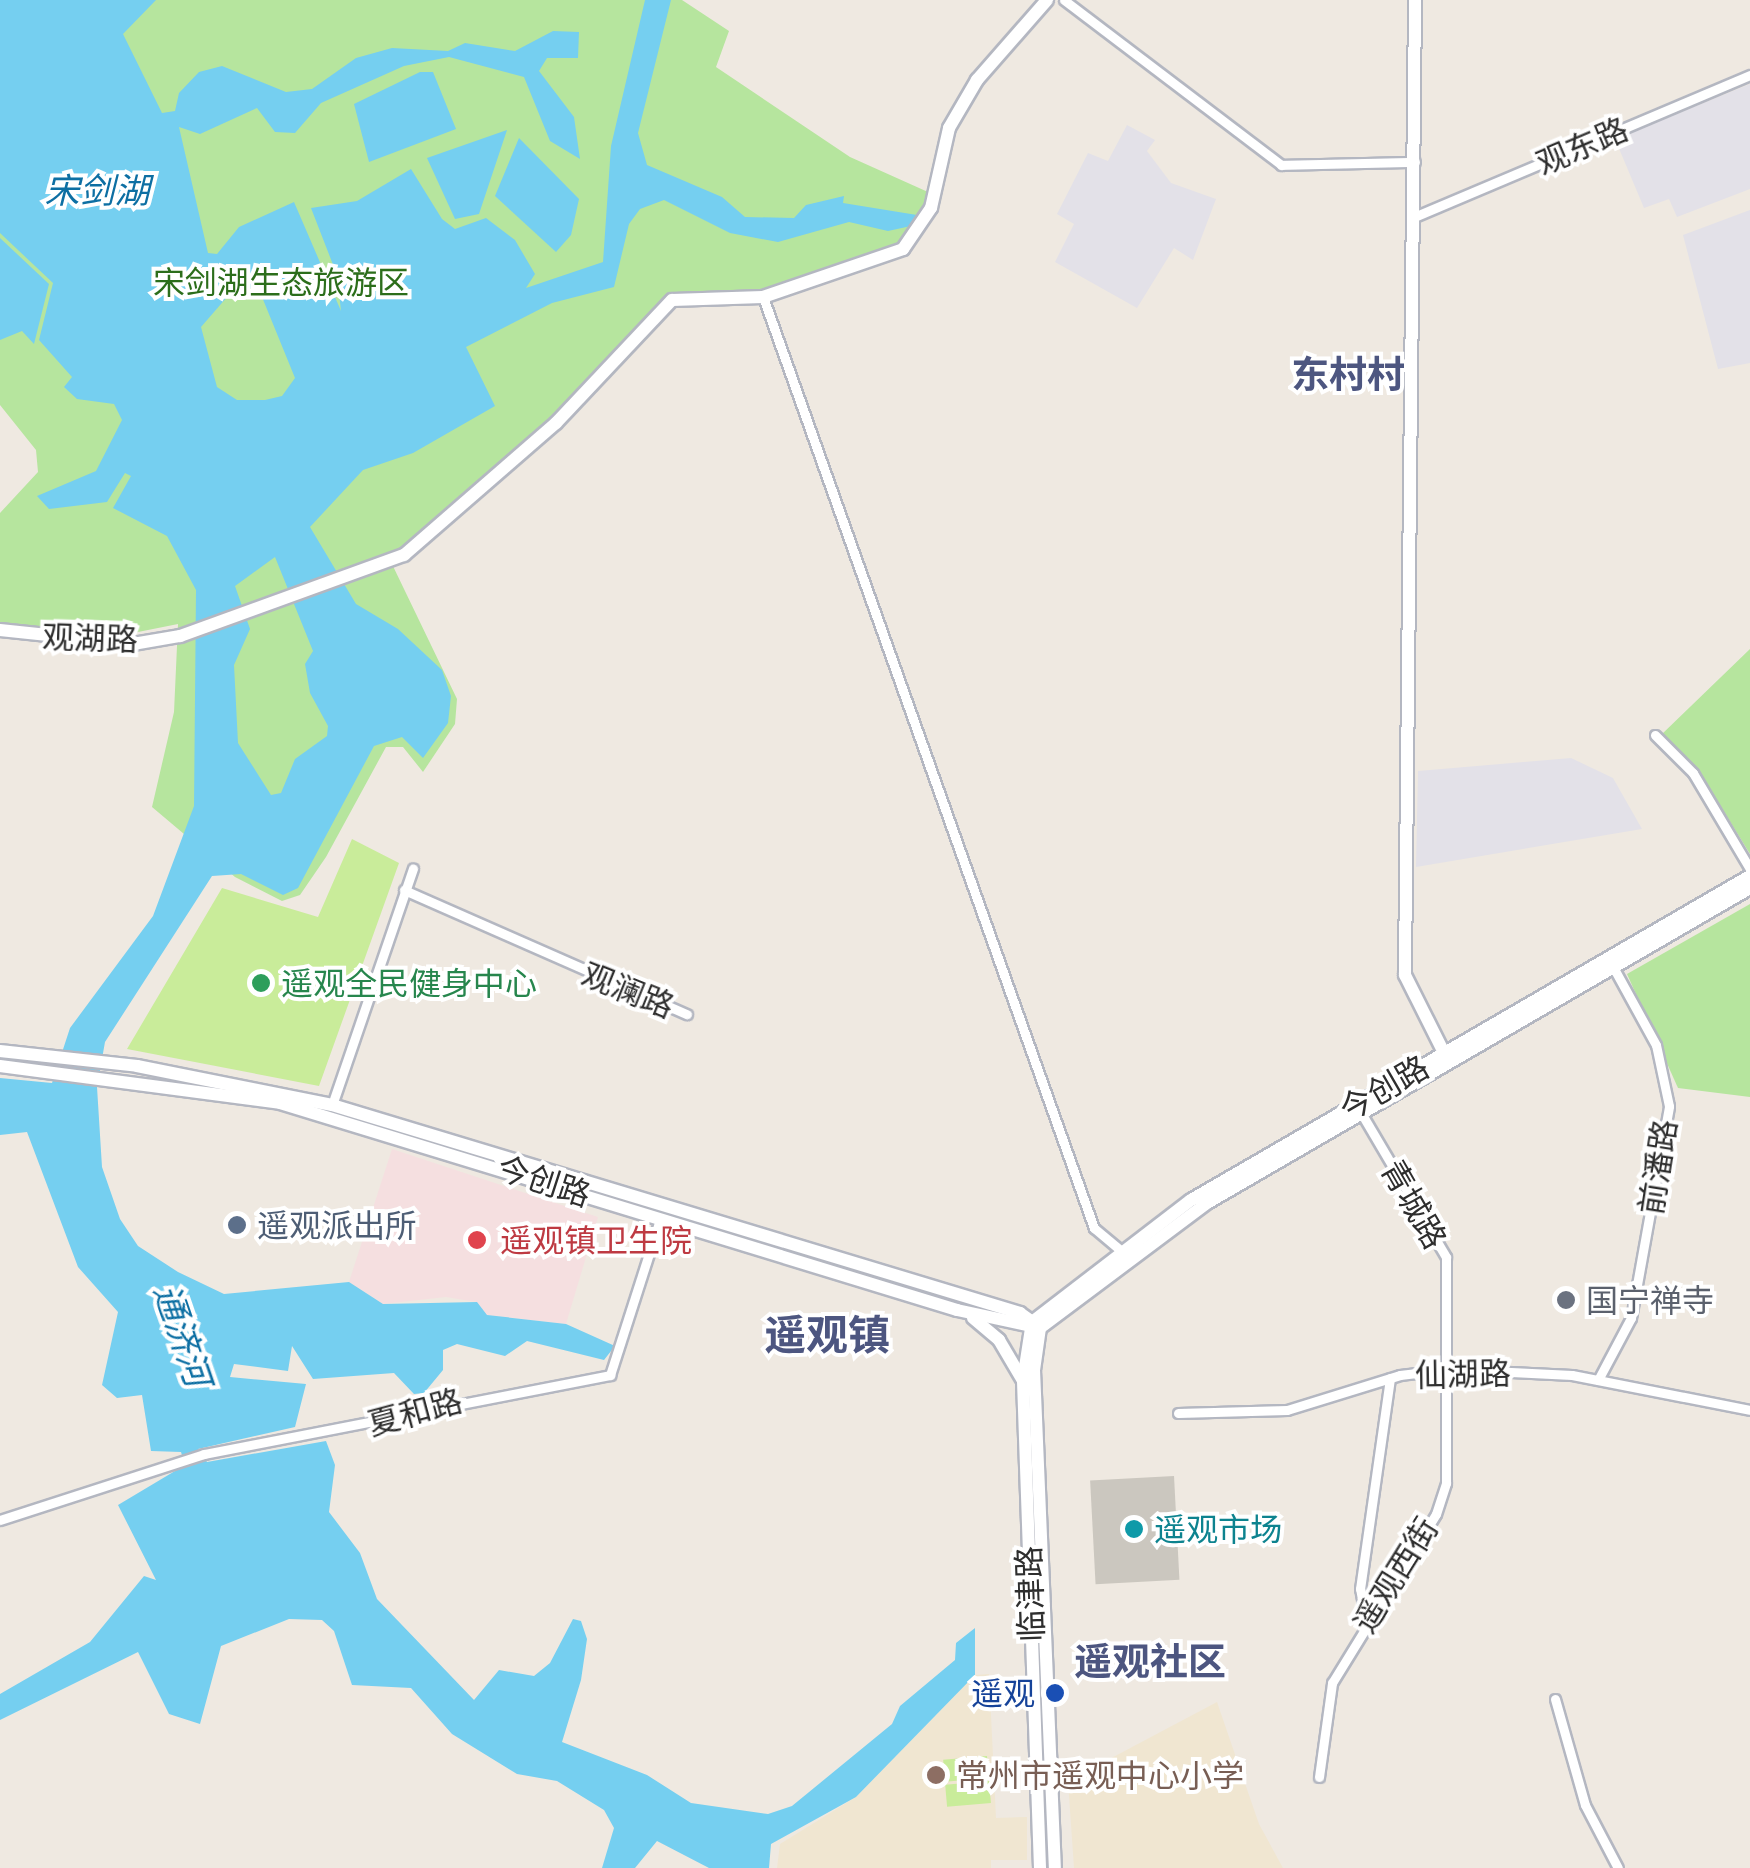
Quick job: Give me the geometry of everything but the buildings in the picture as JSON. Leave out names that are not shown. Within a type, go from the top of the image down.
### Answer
[{"type":"main road","name":"观湖路","points":[[0,630],[133,644],[180,636],[350,580],[404,555],[556,423],[660,307],[763,296],[914,239],[949,128],[977,80],[1047,0]]},
{"type":"main road","points":[[1415,0],[1405,974],[1444,1053]]},
{"type":"main road","name":"今创路","points":[[102,1068],[280,1103],[957,1310],[1034,1326],[1207,1203],[1611,962],[1750,873]]},
{"type":"main road","name":"今创路","points":[[1034,1326],[1190,1200],[1359,1109],[1444,1053],[1750,888]]},
{"type":"main road","points":[[0,1051],[54,1064]]},
{"type":"main road","points":[[0,1066],[54,1064],[102,1068]]},
{"type":"main road","name":"今创路","points":[[102,1068],[332,1106],[1034,1326]]},
{"type":"main road","points":[[957,1310],[991,1331],[1023,1381]]},
{"type":"main road","name":"临津路","points":[[1034,1326],[1023,1381],[1040,1868]]},
{"type":"main road","name":"临津路","points":[[1034,1326],[1055,1868]]},
{"type":"street","points":[[1064,0],[1280,165],[1415,162]]},
{"type":"street","name":"观东路","points":[[1414,217],[1750,76]]},
{"type":"street","points":[[763,296],[1094,1228],[1123,1252]]},
{"type":"street","points":[[1655,736],[1693,773],[1750,873]]},
{"type":"street","points":[[332,1106],[413,869]]},
{"type":"street","name":"观澜路","points":[[404,890],[688,1014]]},
{"type":"street","name":"前潘路","points":[[1598,1380],[1631,1318],[1669,1106],[1656,1045],[1611,962]]},
{"type":"street","name":"青城路","points":[[1359,1109],[1446,1257],[1450,1369]]},
{"type":"street","name":"夏和路","points":[[0,1520],[204,1454],[384,1422],[477,1395],[600,1379],[618,1360],[660,1219]]},
{"type":"street","name":"仙湖路","points":[[1178,1413],[1287,1410],[1390,1378],[1450,1369],[1598,1380],[1750,1410]]},
{"type":"street","name":"遥观西街","points":[[1319,1778],[1332,1683],[1366,1622],[1436,1514],[1446,1483],[1450,1369]]},
{"type":"street","points":[[1366,1622],[1360,1589],[1390,1378]]},
{"type":"street","points":[[1555,1699],[1585,1805],[1618,1868]]},
{"type":"shaded area","points":[[1750,84],[1750,189],[1677,217],[1669,199],[1644,208],[1615,139]]},
{"type":"shaded area","points":[[1127,125],[1155,140],[1147,151],[1171,183],[1216,199],[1193,260],[1174,248],[1137,308],[1055,262],[1074,224],[1057,214],[1088,153],[1108,161]]},
{"type":"shaded area","points":[[1750,210],[1750,363],[1718,369],[1683,235]]},
{"type":"shaded area","points":[[1571,758],[1613,778],[1642,829],[1416,867],[1418,771]]},
{"type":"shaded area","name":"遥观镇卫生院","points":[[392,1149],[598,1217],[566,1324],[486,1315],[476,1302],[446,1297],[383,1304],[349,1282]]},
{"type":"shaded area","name":"常州市遥观中心小学","points":[[989,1674],[996,1818],[1027,1817],[1027,1860],[991,1860],[991,1868],[777,1868],[780,1844],[856,1797],[975,1675]]},
{"type":"shaded area","points":[[1217,1702],[1259,1824],[1283,1868],[1074,1868],[1068,1781]]},
{"type":"green space","name":"宋剑湖生态旅游区","points":[[0,0],[682,0],[729,31],[716,67],[850,157],[928,192],[913,234],[894,248],[778,289],[670,293],[552,417],[391,562],[457,699],[455,724],[423,772],[403,747],[386,747],[326,857],[300,895],[282,901],[235,877],[152,807],[174,712],[178,624],[133,633],[0,624],[0,513],[38,472],[36,450],[0,405]]},
{"type":"green space","points":[[1750,649],[1750,854],[1697,768],[1661,735]]},
{"type":"green space","name":"遥观全民健身中心","points":[[352,839],[399,863],[319,1086],[127,1049],[222,888],[318,917]]},
{"type":"green space","points":[[1750,904],[1750,1097],[1678,1088],[1627,974]]},
{"type":"green space","points":[[987,1756],[989,1778],[945,1782],[943,1760]]},
{"type":"green space","points":[[989,1781],[991,1803],[947,1807],[945,1785]]},
{"type":"water","points":[[0,0],[156,0],[123,34],[162,113],[175,111],[179,93],[199,72],[222,66],[286,92],[312,89],[356,58],[392,48],[448,51],[465,43],[515,51],[553,31],[579,32],[578,58],[547,58],[539,71],[574,117],[580,159],[550,141],[524,77],[449,57],[404,66],[321,103],[295,133],[275,132],[257,108],[200,134],[179,127],[208,253],[217,254],[239,227],[294,202],[341,311],[337,275],[311,208],[357,201],[411,169],[442,219],[455,229],[486,218],[515,240],[535,274],[526,288],[603,262],[611,146],[645,0],[671,0],[638,133],[647,165],[722,197],[745,217],[794,218],[806,205],[844,196],[843,203],[917,215],[911,226],[888,231],[849,222],[778,242],[730,233],[664,200],[640,209],[629,224],[614,287],[552,303],[466,347],[495,406],[413,453],[363,470],[310,527],[356,604],[398,629],[442,670],[451,696],[448,723],[423,758],[402,737],[374,746],[298,888],[283,895],[241,874],[212,876],[105,1042],[97,1087],[102,1167],[120,1219],[138,1246],[178,1272],[224,1294],[349,1282],[383,1304],[477,1302],[487,1315],[566,1324],[615,1346],[604,1360],[527,1341],[505,1356],[457,1344],[443,1350],[443,1370],[424,1393],[414,1394],[394,1373],[313,1379],[292,1346],[288,1371],[234,1364],[230,1377],[306,1384],[295,1427],[198,1449],[207,1462],[326,1441],[335,1465],[329,1512],[360,1553],[377,1599],[474,1700],[499,1670],[534,1676],[550,1663],[573,1619],[581,1621],[587,1639],[581,1680],[562,1742],[647,1775],[691,1803],[768,1814],[792,1806],[892,1724],[900,1706],[955,1660],[956,1643],[975,1628],[975,1675],[856,1797],[771,1844],[769,1868],[709,1868],[657,1841],[635,1868],[602,1868],[614,1828],[604,1810],[557,1781],[517,1774],[452,1734],[411,1688],[352,1685],[334,1631],[322,1620],[289,1619],[221,1646],[200,1724],[169,1714],[138,1652],[0,1720],[0,1694],[90,1642],[144,1576],[156,1580],[118,1505],[185,1465],[181,1452],[151,1451],[142,1395],[117,1398],[102,1385],[118,1312],[78,1267],[27,1132],[0,1135],[0,1078],[52,1083],[70,1028],[153,916],[194,806],[196,590],[167,536],[113,508],[131,476],[125,473],[107,502],[49,509],[37,496],[96,471],[122,420],[114,404],[77,399],[64,387],[72,377],[39,340],[53,283],[0,233]],"holes":[[[248,286],[262,297],[295,378],[282,396],[265,400],[237,400],[217,387],[201,327],[234,289]],[[275,557],[313,651],[305,664],[310,693],[328,726],[327,736],[295,759],[281,793],[271,795],[238,743],[234,665],[250,629],[235,586]]]},
{"type":"water","points":[[420,72],[433,72],[456,129],[369,162],[354,104]]},
{"type":"water","points":[[507,130],[479,214],[455,219],[427,158]]},
{"type":"water","points":[[519,138],[579,199],[571,235],[556,252],[495,196]]},
{"type":"water","points":[[0,238],[49,284],[34,344],[22,331],[0,340]]},
{"type":"place","name":"遥观全民健身中心","points":[[261,983]]},
{"type":"place","name":"遥观派出所","points":[[237,1225]]},
{"type":"place","name":"遥观镇卫生院","points":[[477,1240]]},
{"type":"place","name":"国宁禅寺","points":[[1566,1300]]},
{"type":"place","name":"遥观市场","points":[[1134,1529]]},
{"type":"place","name":"遥观","points":[[1055,1693]]},
{"type":"place","name":"常州市遥观中心小学","points":[[936,1775]]},
{"type":"district","name":"东村村","points":[[1348,374]]},
{"type":"district","name":"遥观镇","points":[[827,1335]]},
{"type":"district","name":"遥观社区","points":[[1150,1661]]},
{"type":"water label","name":"宋剑湖","points":[[97,190]]},
{"type":"water label","name":"通济河","points":[[183,1335]]}]
